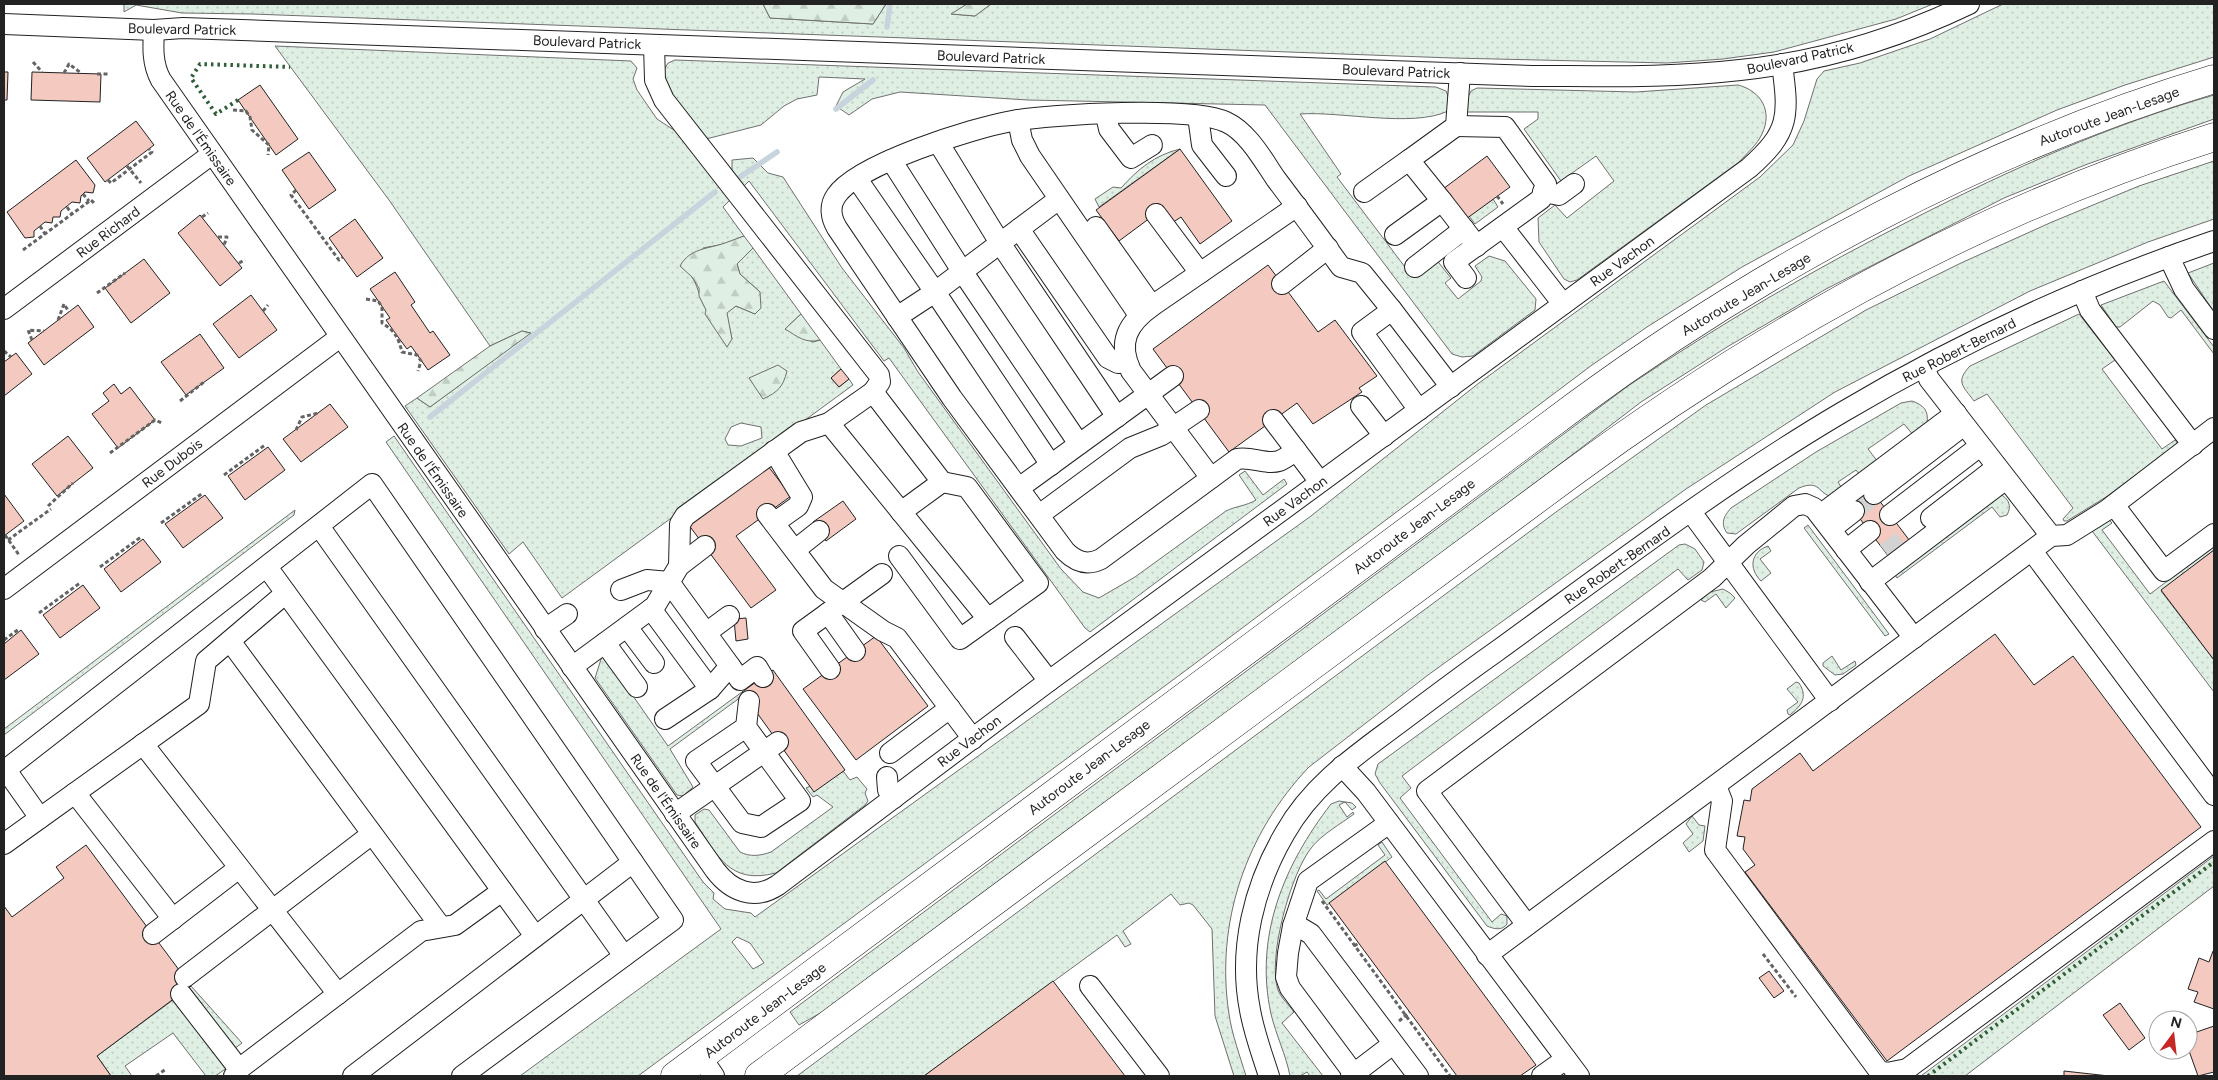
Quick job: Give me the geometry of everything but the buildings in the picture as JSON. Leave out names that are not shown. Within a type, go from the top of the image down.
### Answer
[{"type":"highway","name":"Autoroute Jean-Lesage","points":[[675,1076],[708,1067],[1575,406],[1684,330],[1831,244],[1980,168],[2094,120],[2214,79]]},
{"type":"highway","points":[[759,1076],[1568,476],[1698,384],[1828,307],[1966,236],[2088,182],[2214,136]]},
{"type":"street","name":"Boulevard Patrick","points":[[4,24],[154,30],[182,28],[1460,74],[1646,76],[1740,70],[1814,58],[1879,40],[1969,4]]},
{"type":"street","name":"Rue de l'Émissaire","points":[[154,30],[153,51],[158,75],[212,154],[719,876],[732,888],[744,892]]},
{"type":"street","points":[[654,45],[655,80],[664,100],[879,375],[880,382],[873,392],[829,424],[801,432],[685,516],[680,524],[674,574],[706,633],[740,680],[757,667],[764,677]]},
{"type":"street","name":"Rue Vachon","points":[[744,892],[763,892],[773,888],[894,798],[940,752],[973,738],[1749,168],[1781,132],[1786,118],[1787,101],[1782,64]]},
{"type":"street","points":[[1456,126],[1460,74]]},
{"type":"street","points":[[1296,450],[1281,461],[1237,459],[1093,563],[1078,561],[1070,557],[952,398],[832,220],[832,203],[836,195],[856,179],[891,160],[978,128],[1018,120],[1052,116],[1156,113],[1198,116],[1221,120],[1235,128],[1256,151],[1341,267],[1362,273],[1451,387]]},
{"type":"street","points":[[1106,115],[1109,129],[1131,158],[1152,145]]},
{"type":"street","points":[[1198,116],[1202,145],[1226,176]]},
{"type":"street","points":[[1018,120],[1025,148],[1059,199],[1145,310]]},
{"type":"street","points":[[1364,192],[1456,126],[1505,127],[1546,184],[1541,199],[1454,262],[1466,278]]},
{"type":"street","points":[[938,142],[1000,243],[1117,417]]},
{"type":"street","name":"Rue Richard","points":[[4,309],[212,154]]},
{"type":"street","points":[[891,160],[962,271],[1080,444]]},
{"type":"street","points":[[1409,160],[1477,246]]},
{"type":"street","points":[[856,179],[935,292],[1051,465]]},
{"type":"street","points":[[1543,192],[1559,195],[1574,184]]},
{"type":"street","points":[[897,317],[935,292],[1059,199]]},
{"type":"street","points":[[1395,236],[1442,201]]},
{"type":"street","points":[[1211,478],[1148,394],[1127,362],[1125,346],[1127,333],[1131,323],[1145,310],[1297,206]]},
{"type":"street","points":[[1156,214],[1200,272]]},
{"type":"street","points":[[1096,227],[1145,310]]},
{"type":"street","points":[[1503,227],[1563,304]]},
{"type":"street","points":[[1019,229],[1108,358],[1118,363],[1127,362]]},
{"type":"street","points":[[1415,267],[1464,229]]},
{"type":"street","name":"Rue Robert-Bernard","points":[[1269,1076],[1253,1027],[1247,995],[1246,960],[1254,908],[1268,869],[1291,823],[1312,795],[1342,766],[1476,666],[1691,512],[1799,439],[1924,367],[2036,311],[2168,257],[2214,241]]},
{"type":"street","points":[[1282,284],[1328,248]]},
{"type":"street","points":[[2168,257],[2184,289],[2214,329]]},
{"type":"street","points":[[2082,291],[2090,310],[2192,445]]},
{"type":"street","points":[[1392,310],[1362,332],[1419,410]]},
{"type":"street","name":"Rue Dubois","points":[[4,590],[340,337]]},
{"type":"street","points":[[1924,367],[1929,379],[2051,536]]},
{"type":"street","points":[[1019,488],[1174,376]]},
{"type":"street","points":[[873,392],[942,482],[967,487],[1038,583],[960,639],[899,556]]},
{"type":"street","points":[[1361,406],[1384,436]]},
{"type":"street","points":[[1039,515],[1130,448],[1174,429],[1199,410]]},
{"type":"street","points":[[1874,494],[1960,419]]},
{"type":"street","points":[[1825,522],[1960,419]]},
{"type":"street","points":[[1273,420],[1320,482]]},
{"type":"street","points":[[829,424],[988,619]]},
{"type":"street","points":[[1487,955],[2051,536],[2067,535],[2114,505],[2214,428]]},
{"type":"street","points":[[1890,515],[1980,446]]},
{"type":"street","points":[[774,451],[802,497],[798,506],[771,518],[824,589],[855,651]]},
{"type":"street","points":[[1907,537],[2002,473]]},
{"type":"street","points":[[1867,577],[2002,473]]},
{"type":"street","points":[[901,512],[942,482]]},
{"type":"street","points":[[40,818],[5,770],[372,484],[673,920],[462,1076]]},
{"type":"street","points":[[1527,925],[1427,791],[1706,582],[1746,545],[1794,506],[1800,504],[1811,505],[1914,638]]},
{"type":"street","points":[[2114,505],[2164,571],[2214,534]]},
{"type":"street","points":[[1825,522],[1854,511]]},
{"type":"street","points":[[1691,512],[1830,701]]},
{"type":"street","points":[[319,526],[624,956]]},
{"type":"street","points":[[795,550],[820,531]]},
{"type":"street","points":[[1846,550],[1870,531]]},
{"type":"street","points":[[572,667],[655,606],[674,574],[705,546]]},
{"type":"street","points":[[2032,551],[2214,796]]},
{"type":"street","points":[[1867,577],[1886,553]]},
{"type":"street","points":[[267,567],[536,936]]},
{"type":"street","points":[[621,590],[640,581],[674,574]]},
{"type":"street","points":[[830,669],[803,631],[882,574]]},
{"type":"street","points":[[4,844],[199,704],[206,660],[286,594]]},
{"type":"street","points":[[835,608],[897,638],[973,738]]},
{"type":"street","points":[[650,609],[710,689]]},
{"type":"street","points":[[545,629],[567,614]]},
{"type":"street","points":[[706,633],[729,616]]},
{"type":"street","points":[[627,627],[654,663]]},
{"type":"street","points":[[1015,637],[1049,681]]},
{"type":"street","points":[[230,641],[441,927]]},
{"type":"street","points":[[605,643],[637,687]]},
{"type":"street","points":[[665,719],[710,689],[730,666]]},
{"type":"street","points":[[746,727],[771,747],[800,800],[761,827],[742,824],[696,761],[746,727],[749,701]]},
{"type":"street","points":[[890,753],[950,708]]},
{"type":"street","points":[[143,744],[338,994]]},
{"type":"street","points":[[675,814],[771,747]]},
{"type":"street","points":[[1342,766],[1366,792],[1579,1076]]},
{"type":"street","points":[[887,777],[888,790],[894,798]]},
{"type":"street","points":[[1716,786],[1722,796],[1722,801],[1715,850],[1875,1074],[1907,1069],[2214,841]]},
{"type":"street","points":[[75,793],[173,919]]},
{"type":"street","points":[[1389,823],[1311,878],[1301,899],[1293,926],[1288,952],[1288,983],[1353,1075],[1393,1044]]},
{"type":"street","points":[[372,834],[272,911],[183,986],[237,1073],[422,930],[455,925],[502,891]]},
{"type":"street","points":[[353,1076],[633,862]]},
{"type":"street","points":[[153,934],[239,868]]},
{"type":"street","points":[[1293,926],[1311,934],[1418,1076]]},
{"type":"street","points":[[1090,986],[1159,1076]]},
{"type":"street","points":[[1542,1076],[1566,1059]]},
{"type":"path","points":[[33,62],[42,72]]},
{"type":"path","points":[[64,73],[69,64],[81,73]]},
{"type":"path","points":[[97,74],[108,74]]},
{"type":"path","points":[[233,110],[246,111],[250,117],[252,130],[269,144],[268,155]]},
{"type":"path","points":[[108,180],[112,183],[152,152],[149,150]]},
{"type":"path","points":[[296,190],[292,195],[339,260],[343,257]]},
{"type":"path","points":[[83,194],[89,202]]},
{"type":"path","points":[[1497,196],[1503,204]]},
{"type":"path","points":[[23,250],[91,200],[95,204]]},
{"type":"path","points":[[67,207],[73,220]]},
{"type":"path","points":[[202,217],[208,213]]},
{"type":"path","points":[[40,226],[47,240]]},
{"type":"path","points":[[218,237],[227,237],[224,245]]},
{"type":"path","points":[[239,264],[245,260]]},
{"type":"path","points":[[97,293],[125,272]]},
{"type":"path","points":[[366,299],[378,301],[382,307],[382,323],[393,330],[398,337],[402,352],[417,355],[421,361],[418,372]]},
{"type":"path","points":[[58,320],[64,304],[69,312]]},
{"type":"path","points":[[263,311],[268,305]]},
{"type":"path","points":[[32,340],[28,330],[44,331]]},
{"type":"path","points":[[4,351],[10,356]]},
{"type":"path","points":[[180,400],[204,382]]},
{"type":"path","points":[[296,430],[302,417],[319,413]]},
{"type":"path","points":[[110,453],[155,420],[162,423]]},
{"type":"path","points":[[224,475],[265,445]]},
{"type":"path","points":[[48,506],[73,483]]},
{"type":"path","points":[[161,523],[185,508],[203,493]]},
{"type":"path","points":[[8,540],[51,510]]},
{"type":"path","points":[[5,535],[30,570]]},
{"type":"path","points":[[100,567],[141,537]]},
{"type":"path","points":[[39,613],[62,599],[80,583]]},
{"type":"path","points":[[4,640],[19,629]]},
{"type":"path","points":[[1320,900],[1450,1076]]},
{"type":"path","points":[[1354,946],[1359,943]]},
{"type":"path","points":[[1763,954],[1796,997]]},
{"type":"path","points":[[1435,1056],[1440,1052]]},
{"type":"path","points":[[156,1076],[166,1069]]},
{"type":"green space","points":[[124,4],[763,4],[770,18],[873,24],[886,4],[967,4],[952,14],[975,16],[991,4],[1933,4],[1896,19],[1774,52],[1723,59],[1667,63],[1452,58],[182,13],[136,5],[124,12]]},
{"type":"green space","points":[[763,4],[886,4],[873,24],[770,18]]},
{"type":"green space","points":[[967,4],[991,4],[975,16],[951,14]]},
{"type":"green space","points":[[2003,4],[2214,4],[2214,57],[2125,85],[2057,110],[1909,176],[1742,267],[1647,327],[1592,365],[1189,668],[638,1076],[520,1076],[721,929],[386,442],[394,436],[703,882],[714,893],[713,899],[725,909],[751,913],[755,917],[1311,516],[1479,383],[1760,177],[1793,145],[1804,121],[1817,79],[1824,71],[1860,63],[1930,39]],"holes":[[[737,937],[750,943],[764,963],[753,969],[732,942]]]},
{"type":"green space","points":[[275,46],[631,61],[637,68],[633,79],[637,90],[657,119],[680,134],[731,199],[723,207],[744,236],[724,244],[703,248],[692,277],[709,313],[732,339],[726,313],[736,306],[755,314],[760,292],[740,274],[737,264],[753,248],[801,314],[785,329],[813,342],[820,340],[841,369],[831,378],[839,387],[849,379],[853,385],[562,598],[523,542],[509,554],[405,406],[417,398],[430,407],[530,333],[522,331],[490,346],[389,200]],"holes":[[[741,423],[761,427],[762,438],[741,446],[728,445],[725,439],[731,427]]]},
{"type":"green space","points":[[675,60],[1436,87],[1446,91],[1450,101],[1448,111],[1433,116],[1396,119],[1300,114],[1341,174],[1337,177],[1411,275],[1435,258],[1451,278],[1445,283],[1458,299],[1481,281],[1482,277],[1475,266],[1489,256],[1505,261],[1536,299],[1535,310],[1473,356],[1462,357],[1452,354],[1265,105],[1028,100],[900,92],[872,99],[849,115],[836,106],[843,92],[865,79],[819,77],[817,95],[797,99],[784,106],[761,125],[706,139],[672,95],[662,73],[668,63]]},
{"type":"green space","points":[[1738,85],[1759,97],[1765,110],[1765,126],[1755,145],[1739,162],[1577,280],[1570,282],[1564,279],[1539,242],[1538,218],[1555,205],[1567,218],[1614,181],[1596,156],[1561,181],[1524,129],[1538,119],[1538,112],[1466,112],[1464,105],[1471,91],[1477,88],[1636,92]]},
{"type":"green space","points":[[2214,95],[2214,119],[2085,165],[2004,198],[1826,289],[1727,347],[1641,402],[1525,491],[833,1006],[799,1025],[790,1012],[1628,386],[1663,363],[1805,277],[1878,237],[1988,182],[2099,134]]},
{"type":"green space","points":[[1180,149],[1099,207],[1095,199],[1113,187],[1121,188],[1155,159]]},
{"type":"green space","points":[[753,158],[768,173],[783,177],[842,268],[904,348],[918,372],[1061,569],[1083,592],[1099,598],[1135,577],[1226,511],[1256,500],[1239,475],[1245,471],[1263,495],[1284,479],[1287,484],[1090,632],[1085,628],[889,358],[884,361],[749,181],[741,189],[732,172],[732,160]]},
{"type":"green space","points":[[2214,161],[2214,219],[2148,242],[2030,291],[1835,392],[1686,489],[1428,675],[1309,767],[1287,793],[1268,821],[1252,850],[1240,881],[1232,913],[1227,946],[1226,980],[1230,1022],[1246,1076],[1234,1076],[1215,1016],[1212,929],[1193,905],[1189,903],[1180,905],[1171,894],[1123,931],[1131,944],[1125,947],[1117,935],[924,1076],[797,1076],[1556,512],[1706,405],[1866,310],[1961,263],[2052,222],[2139,186]]},
{"type":"green space","points":[[1493,199],[1498,207],[1475,224],[1469,216]]},
{"type":"green space","points":[[744,236],[753,248],[737,264],[740,274],[760,292],[761,308],[755,314],[736,306],[727,313],[732,339],[727,347],[705,314],[706,310],[699,296],[699,288],[692,277],[680,266],[694,252]]},
{"type":"green space","points":[[2214,263],[2214,312],[2188,273]]},
{"type":"green space","points":[[2164,281],[2214,347],[2214,354],[2181,310],[2171,318],[2168,317],[2160,305],[2153,301],[2120,327],[2116,327],[2101,305]]},
{"type":"green space","points":[[801,314],[820,340],[805,340],[785,329]]},
{"type":"green space","points":[[2079,314],[2115,360],[2102,369],[2162,449],[2175,440],[2178,444],[2106,497],[2064,521],[2063,519],[2073,508],[1987,394],[1974,401],[1964,388],[1962,380],[1965,371],[1970,366]]},
{"type":"green space","points":[[522,331],[531,333],[430,407],[417,398],[490,346]]},
{"type":"green space","points":[[778,365],[787,371],[784,381],[773,394],[763,399],[749,378]]},
{"type":"green space","points":[[1912,401],[1919,404],[1926,411],[1927,423],[1914,436],[1904,424],[1868,449],[1878,462],[1860,475],[1856,470],[1838,482],[1843,490],[1833,497],[1815,486],[1799,488],[1736,534],[1727,533],[1723,523],[1726,514],[1731,508],[1816,452],[1901,403]]},
{"type":"green space","points":[[2000,494],[2009,503],[2007,515],[2000,517],[1992,507],[1897,578],[1892,570]]},
{"type":"green space","points":[[295,510],[294,515],[4,735],[4,729]]},
{"type":"green space","points":[[2109,520],[2112,523],[2102,530],[2150,594],[2214,546],[2214,550],[2161,591],[2214,660],[2214,692],[2092,531]]},
{"type":"green space","points":[[1808,525],[1889,634],[1885,636],[1804,528]]},
{"type":"green space","points":[[1685,544],[1695,549],[1704,562],[1702,570],[1688,580],[1678,569],[1402,776],[1411,788],[1400,798],[1492,922],[1501,914],[1507,916],[1507,924],[1503,928],[1495,929],[1487,926],[1380,783],[1375,774],[1378,764],[1679,545]]},
{"type":"green space","points":[[1768,546],[1771,551],[1760,559],[1771,573],[1761,581],[1754,571],[1753,561],[1758,552]]},
{"type":"green space","points":[[1723,589],[1735,598],[1726,608],[1716,594],[1705,602],[1701,600],[1710,592]]},
{"type":"green space","points":[[603,653],[668,746],[742,692],[745,694],[670,749],[693,787],[683,796],[677,795],[595,678]]},
{"type":"green space","points":[[1832,656],[1841,670],[1855,661],[1856,665],[1843,674],[1835,675],[1823,666],[1823,663]]},
{"type":"green space","points":[[1796,682],[1802,688],[1803,697],[1798,708],[1790,715],[1787,710],[1798,702],[1787,689]]},
{"type":"green space","points":[[843,771],[850,780],[857,777],[867,789],[865,793],[868,801],[776,873],[760,876],[747,875],[726,865],[695,822],[695,815],[704,809],[709,810],[740,852],[755,855],[771,852],[833,807],[817,795],[813,797],[806,788]]},
{"type":"green space","points":[[1339,801],[1352,803],[1356,807],[1352,810],[1345,802],[1339,805],[1347,817],[1353,812],[1354,814],[1321,838],[1304,859],[1289,895],[1278,938],[1275,976],[1278,990],[1294,1012],[1282,1023],[1323,1076],[1310,1076],[1307,1072],[1300,1076],[1290,1076],[1271,1014],[1267,985],[1270,929],[1277,903],[1299,852],[1331,804]]},
{"type":"green space","points":[[1692,816],[1699,825],[1705,826],[1703,841],[1689,852],[1683,843],[1693,834],[1686,824]]},
{"type":"green space","points":[[1382,842],[1392,857],[1327,905],[1317,891],[1319,890],[1326,899],[1385,855],[1378,845]]},
{"type":"green space","points":[[2214,856],[2214,886],[1965,1076],[1921,1076]]},
{"type":"green space","points":[[191,986],[242,1043],[234,1049],[188,988]]},
{"type":"green space","points":[[173,1000],[227,1068],[215,1076],[206,1076],[173,1033],[125,1066],[132,1076],[111,1076],[97,1056]]},
{"type":"waterway","points":[[887,27],[890,4]]},
{"type":"waterway","points":[[836,109],[873,80]]},
{"type":"waterway","points":[[740,177],[777,152]]},
{"type":"waterway","points":[[430,417],[715,192]]},
{"type":"tunnel","points":[[1854,511],[1874,494]]},
{"type":"tunnel","points":[[1886,553],[1907,537]]},
{"type":"hedge","points":[[238,100],[216,114],[191,78],[200,64],[290,67]]},
{"type":"hedge","points":[[1928,1076],[2214,862]]}]
